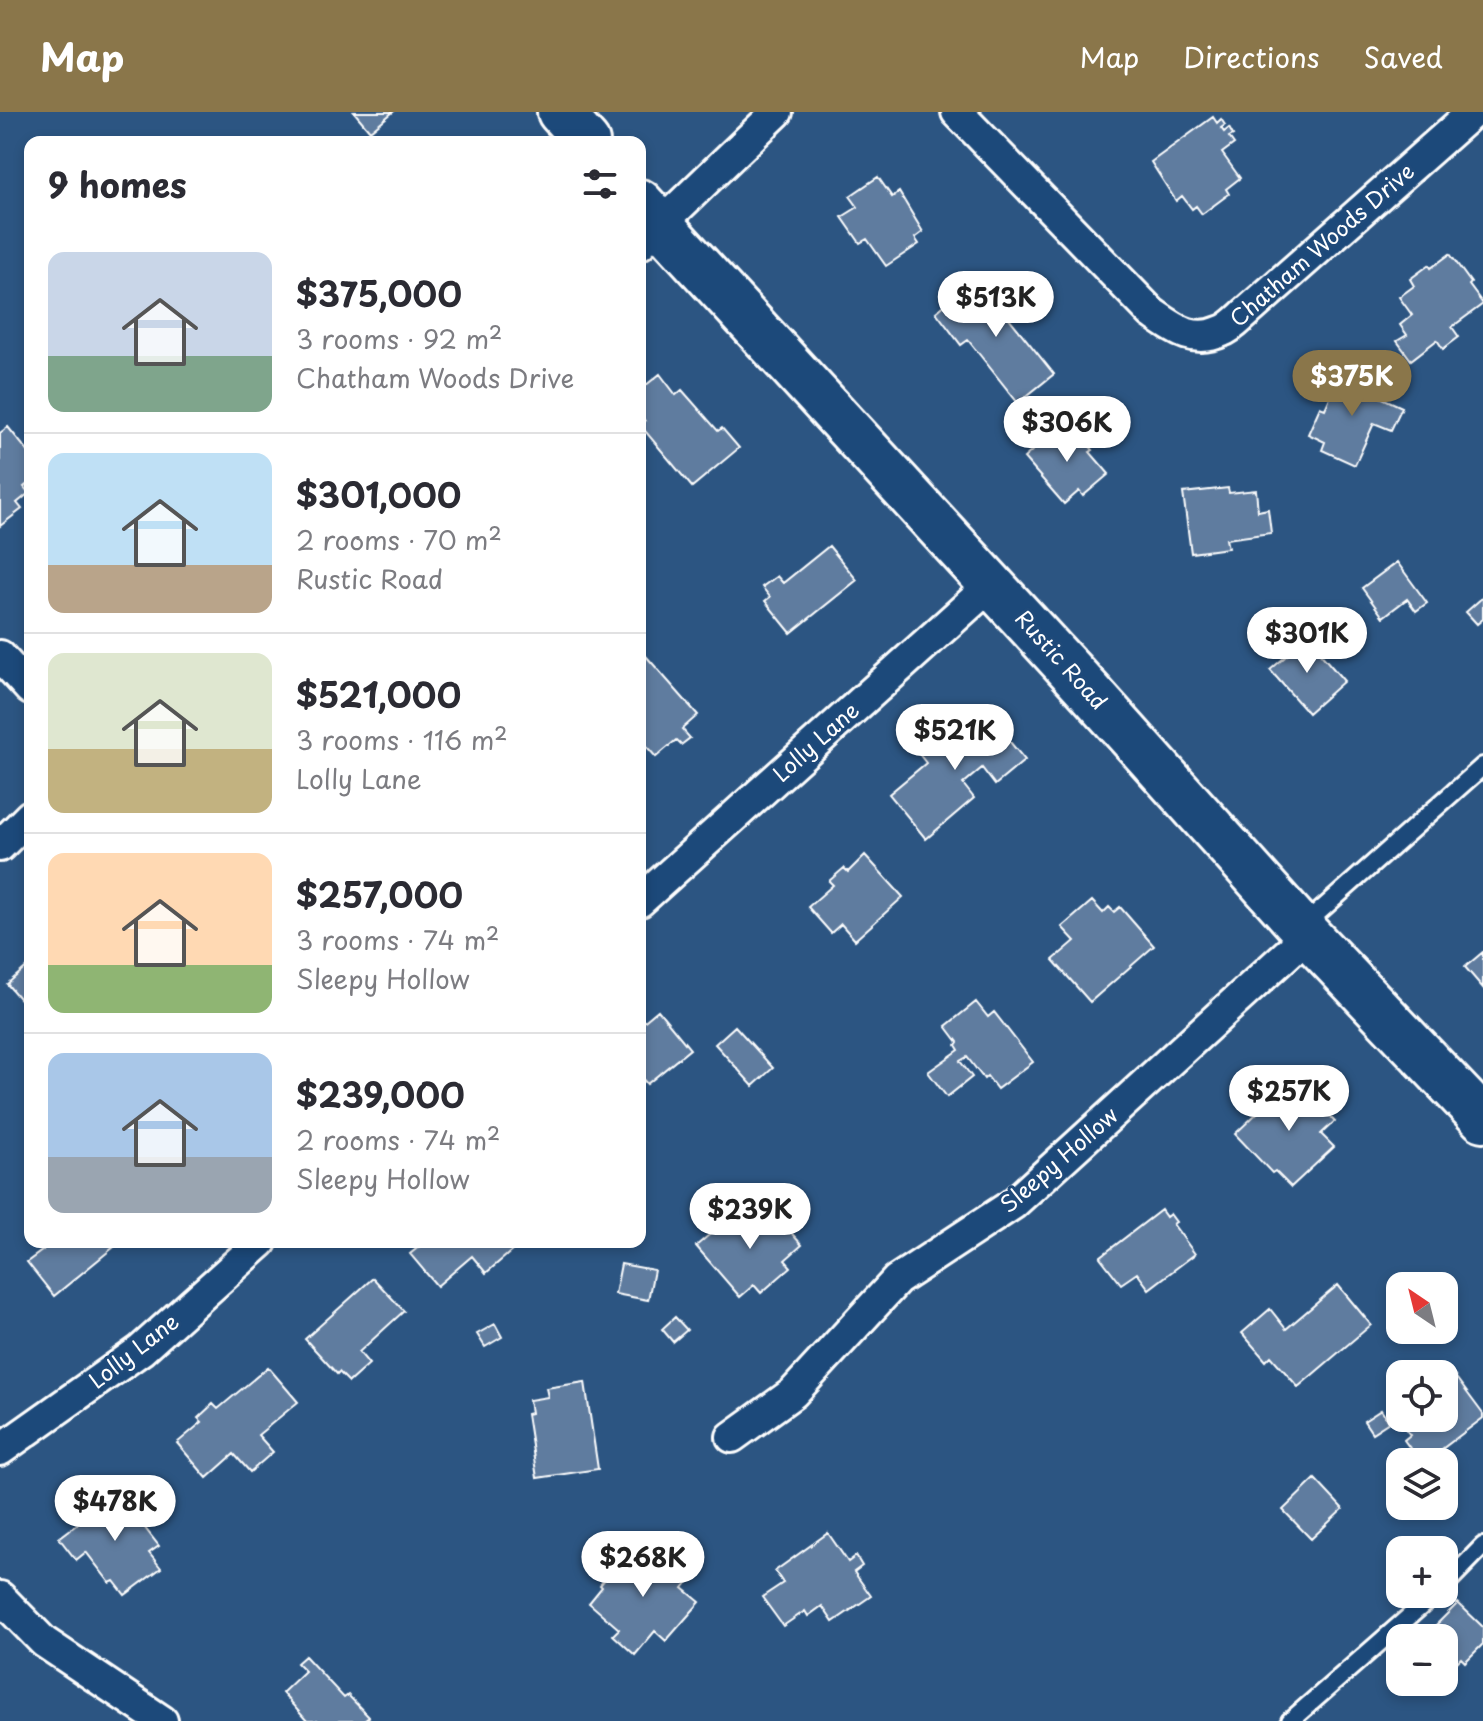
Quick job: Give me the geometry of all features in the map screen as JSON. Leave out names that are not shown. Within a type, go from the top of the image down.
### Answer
[{"type":"street","points":[[560,112],[582,136]]},
{"type":"street","points":[[647,224],[777,112]]},
{"type":"street","name":"Chatham Woods Drive","points":[[957,112],[1152,313],[1177,331],[1196,337],[1223,331],[1247,312],[1473,112]]},
{"type":"street","name":"Rustic Road","points":[[647,224],[992,584],[1305,931],[1483,1119]]},
{"type":"street","name":"Lolly Lane","points":[[646,896],[992,584]]},
{"type":"street","points":[[0,656],[24,682]]},
{"type":"street","points":[[0,846],[24,822]]},
{"type":"street","name":"Sleepy Hollow","points":[[732,1437],[793,1393],[897,1280],[1013,1204],[1305,931]]},
{"type":"street","name":"Lolly Lane","points":[[0,1450],[141,1350],[254,1248]]},
{"type":"street","points":[[0,1597],[44,1642],[162,1721]]},
{"type":"lane","points":[[1305,931],[1483,766]]},
{"type":"lane","points":[[1458,1572],[1483,1546]]},
{"type":"lane","points":[[1290,1721],[1419,1608]]},
{"type":"building","points":[[354,112],[393,112],[370,131]]},
{"type":"building","points":[[1213,117],[1217,123],[1221,119],[1225,125],[1221,128],[1224,132],[1229,128],[1233,135],[1229,137],[1234,144],[1222,153],[1240,178],[1226,189],[1229,194],[1202,214],[1196,206],[1192,209],[1182,196],[1176,201],[1151,162]]},
{"type":"building","points":[[878,177],[892,197],[899,192],[923,232],[915,238],[919,244],[886,266],[867,239],[860,243],[842,217],[858,207],[850,196]]},
{"type":"building","points":[[1450,254],[1483,304],[1452,327],[1459,337],[1443,349],[1437,340],[1411,360],[1397,341],[1407,335],[1400,325],[1412,315],[1399,297],[1414,286],[1410,279]]},
{"type":"building","points":[[985,278],[1013,315],[1009,318],[1054,374],[1018,403],[968,340],[961,345],[936,312],[963,290],[966,294]]},
{"type":"building","points":[[1341,372],[1383,391],[1380,397],[1402,407],[1391,430],[1374,423],[1355,465],[1322,450],[1325,442],[1308,434],[1320,407],[1325,409]]},
{"type":"building","points":[[660,374],[676,395],[682,390],[718,431],[722,428],[739,448],[692,487],[646,432],[646,385]]},
{"type":"building","points":[[1063,423],[1073,435],[1078,432],[1109,474],[1083,496],[1079,491],[1064,504],[1024,458]]},
{"type":"building","points":[[8,427],[24,447],[24,497],[17,503],[22,509],[0,526],[0,433]]},
{"type":"building","points":[[1228,488],[1229,493],[1256,490],[1258,511],[1268,509],[1271,533],[1226,539],[1228,548],[1191,553],[1183,493]]},
{"type":"building","points":[[829,546],[857,580],[791,633],[765,601],[770,597],[762,587],[777,576],[783,583]]},
{"type":"building","points":[[1397,562],[1427,603],[1416,611],[1407,599],[1383,617],[1362,588]]},
{"type":"building","points":[[1483,597],[1483,619],[1477,624],[1466,612]]},
{"type":"building","points":[[1307,638],[1344,681],[1308,713],[1270,670]]},
{"type":"building","points":[[646,656],[698,715],[682,729],[690,738],[681,745],[676,740],[656,757],[646,746]]},
{"type":"building","points":[[982,708],[1025,760],[995,785],[982,768],[963,784],[974,798],[926,839],[889,794],[926,763],[919,754],[947,731],[950,735]]},
{"type":"building","points":[[865,855],[903,897],[855,940],[841,924],[831,933],[808,907],[833,885],[829,881],[844,868],[848,872]]},
{"type":"building","points":[[1092,901],[1103,913],[1109,907],[1114,912],[1120,907],[1154,946],[1090,1002],[1053,960],[1075,941],[1062,927]]},
{"type":"building","points":[[1483,952],[1483,988],[1465,967]]},
{"type":"building","points":[[24,969],[24,1004],[7,984]]},
{"type":"building","points":[[976,1002],[988,1017],[994,1012],[1033,1062],[997,1089],[987,1076],[984,1079],[967,1057],[960,1061],[972,1077],[947,1097],[928,1072],[959,1050],[958,1042],[946,1026]]},
{"type":"building","points":[[658,1010],[690,1049],[647,1084],[646,1083],[646,1020]]},
{"type":"building","points":[[735,1026],[773,1068],[753,1086],[715,1044]]},
{"type":"building","points":[[1294,1078],[1335,1121],[1321,1134],[1334,1147],[1291,1187],[1275,1171],[1272,1173],[1235,1134]]},
{"type":"building","points":[[742,1207],[756,1223],[771,1210],[802,1245],[785,1260],[791,1267],[761,1293],[754,1285],[740,1297],[696,1246]]},
{"type":"building","points":[[1161,1210],[1166,1217],[1170,1214],[1176,1222],[1173,1224],[1195,1254],[1149,1289],[1137,1273],[1121,1284],[1100,1257]]},
{"type":"building","points":[[41,1248],[113,1248],[54,1296],[27,1262],[43,1250]]},
{"type":"building","points":[[418,1248],[515,1248],[486,1273],[472,1256],[437,1286],[410,1254]]},
{"type":"building","points":[[621,1264],[654,1270],[648,1300],[615,1294]]},
{"type":"building","points":[[373,1278],[404,1311],[359,1352],[369,1364],[349,1382],[339,1372],[337,1374],[305,1339]]},
{"type":"building","points":[[1338,1285],[1371,1325],[1298,1387],[1271,1356],[1266,1361],[1242,1333],[1270,1309],[1286,1329]]},
{"type":"building","points":[[675,1317],[687,1330],[673,1342],[662,1329]]},
{"type":"building","points":[[495,1324],[502,1337],[485,1347],[477,1334]]},
{"type":"building","points":[[268,1367],[298,1402],[258,1435],[273,1452],[250,1472],[234,1454],[207,1478],[177,1443],[202,1422],[198,1418],[213,1404],[218,1409]]},
{"type":"building","points":[[1458,1380],[1483,1414],[1483,1418],[1443,1448],[1410,1448],[1404,1440],[1410,1435],[1408,1432],[1458,1432]]},
{"type":"building","points":[[585,1382],[598,1469],[537,1478],[527,1414],[531,1413],[529,1400],[548,1397],[546,1388]]},
{"type":"building","points":[[1381,1410],[1386,1418],[1386,1424],[1372,1433],[1364,1421]]},
{"type":"building","points":[[1315,1479],[1343,1509],[1311,1539],[1283,1510]]},
{"type":"building","points":[[124,1489],[140,1510],[134,1514],[159,1546],[149,1553],[161,1568],[125,1595],[114,1581],[110,1583],[86,1552],[76,1560],[59,1538]]},
{"type":"building","points":[[828,1533],[848,1562],[856,1556],[862,1566],[854,1572],[871,1596],[833,1622],[822,1606],[808,1616],[805,1611],[783,1626],[762,1597],[783,1583],[775,1571]]},
{"type":"building","points":[[638,1541],[687,1583],[683,1588],[700,1602],[666,1641],[655,1631],[635,1655],[613,1635],[619,1629],[589,1603],[602,1587],[600,1585]]},
{"type":"building","points":[[1458,1603],[1483,1627],[1483,1644],[1465,1662],[1461,1658],[1458,1661],[1458,1624],[1437,1624],[1453,1608],[1458,1608]]},
{"type":"building","points":[[305,1656],[344,1698],[348,1695],[369,1717],[364,1721],[307,1721],[282,1693],[305,1671],[297,1663]]}]
